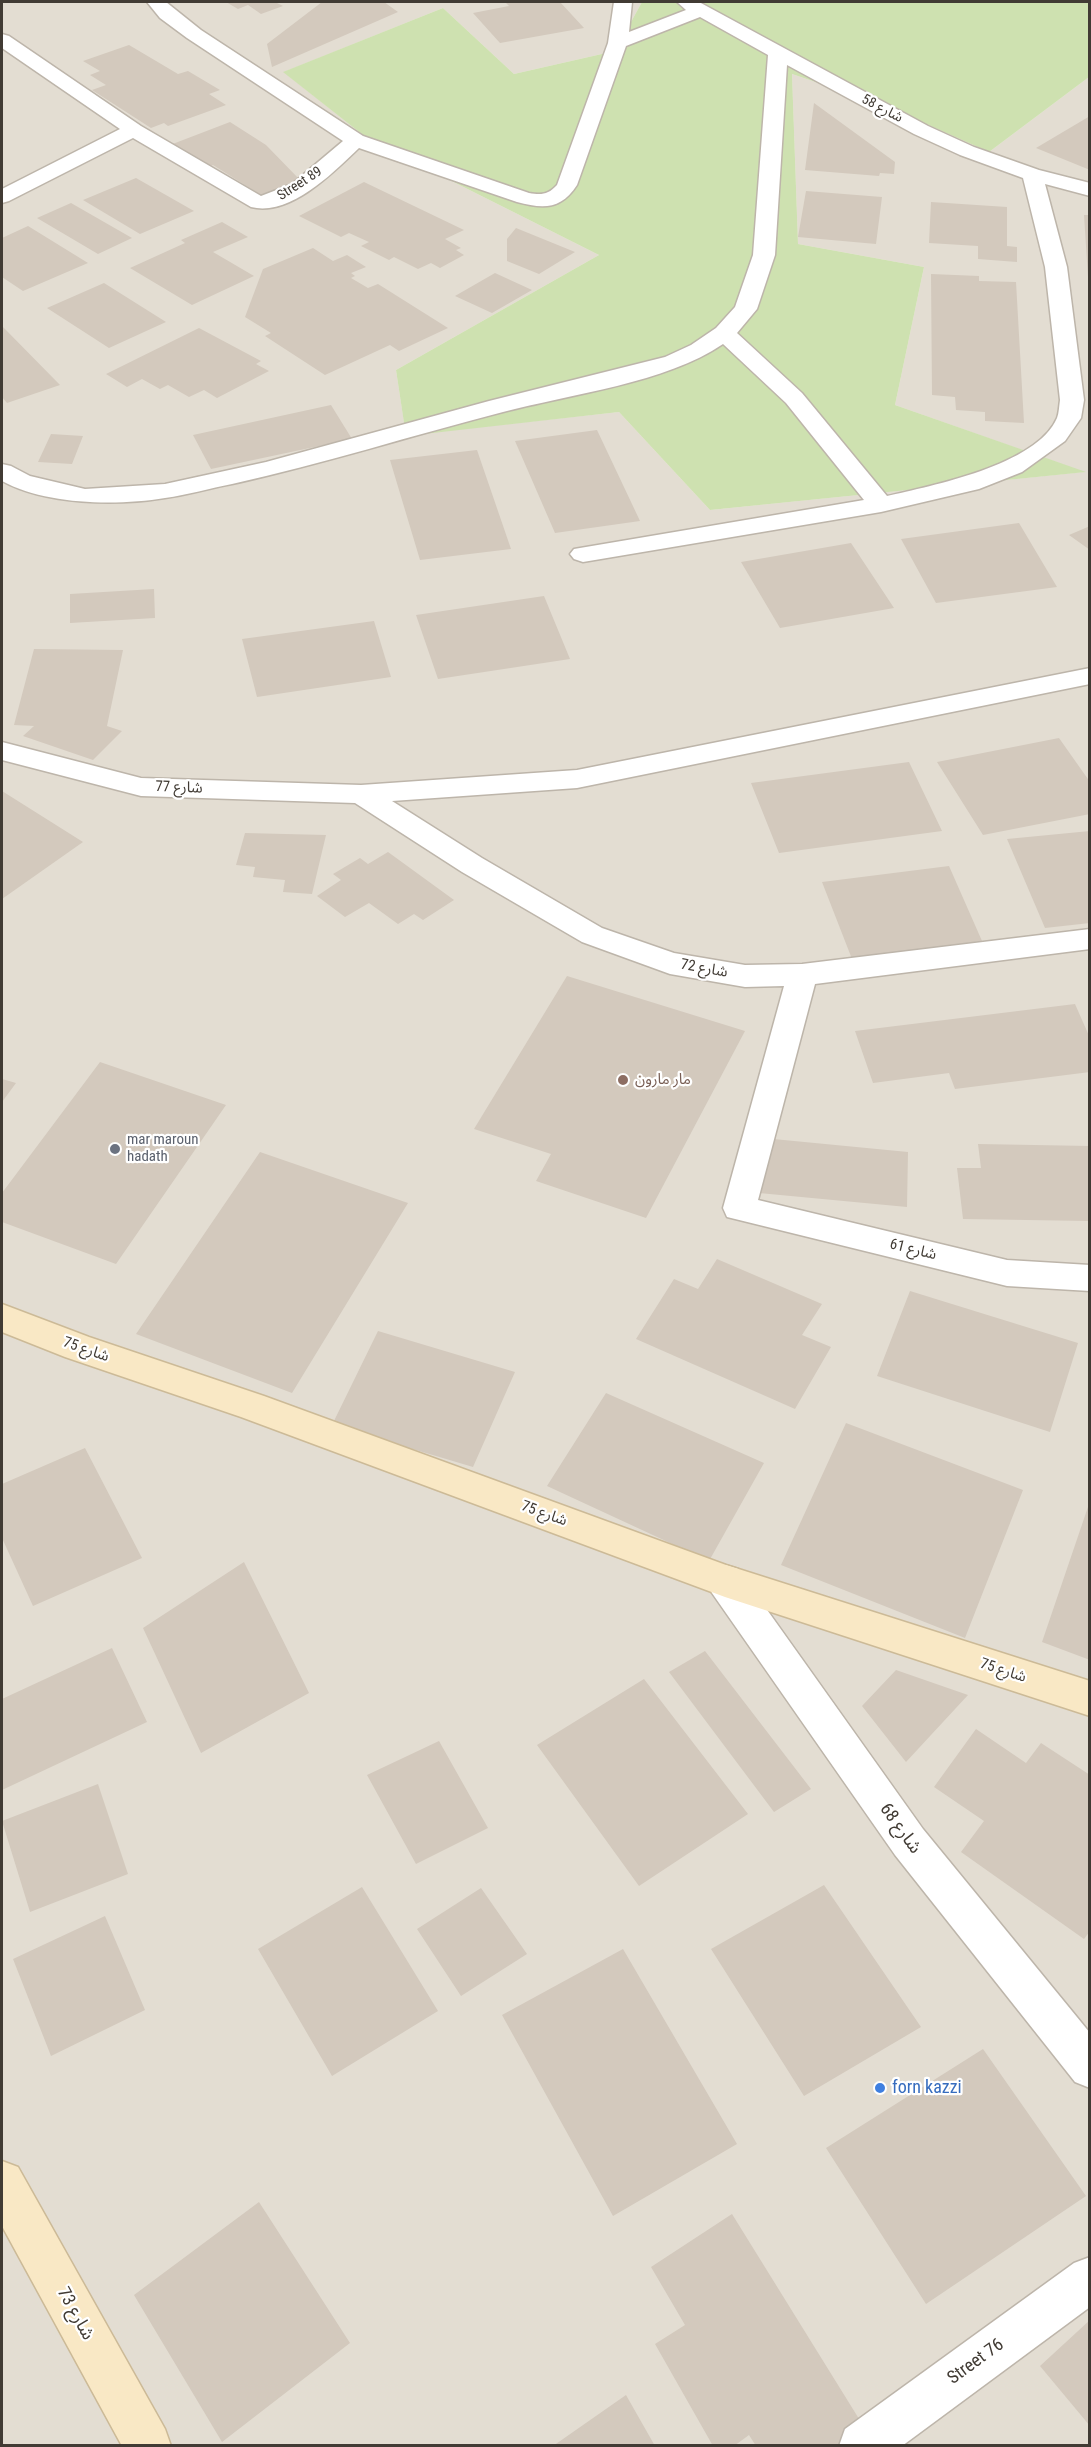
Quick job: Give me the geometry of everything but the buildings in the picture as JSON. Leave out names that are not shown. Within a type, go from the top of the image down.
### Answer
[{"type":"street","points":[[156,2],[167,14],[194,34],[356,140],[513,195],[537,201],[549,201],[559,196],[567,185],[618,43],[623,2]]},
{"type":"street","points":[[618,43],[694,6]]},
{"type":"street","name":"شارع 58","points":[[694,6],[921,130],[967,151],[1032,174],[1089,190]]},
{"type":"street","name":"Street 89","points":[[2,40],[134,130],[258,203],[276,201],[315,178],[356,140]]},
{"type":"street","points":[[2,471],[22,482],[85,496],[165,491],[208,483],[340,450],[497,406],[643,371],[673,362],[699,350],[724,333],[746,309],[764,255],[778,52]]},
{"type":"street","points":[[2,197],[134,130]]},
{"type":"street","points":[[584,554],[881,505],[970,484],[1013,467],[1057,436],[1070,418],[1072,400],[1056,267],[1032,174]]},
{"type":"street","points":[[724,333],[794,398],[881,505]]},
{"type":"street","name":"شارع 77","points":[[2,751],[141,787],[361,794],[577,779],[1089,676]]},
{"type":"street","name":"شارع 72","points":[[361,794],[472,864],[592,934],[670,963],[745,976],[802,975],[1089,939]]},
{"type":"street","name":"شارع 61","points":[[802,975],[739,1208],[1006,1273],[1089,1278]]},
{"type":"street","name":"شارع 75","points":[[2,1318],[77,1347],[252,1406],[725,1581],[1089,1699]]},
{"type":"street","name":"شارع 68","points":[[725,1581],[909,1842],[1089,2067]]},
{"type":"street","name":"شارع 73","points":[[2,2183],[148,2445]]},
{"type":"street","name":"Street 76","points":[[862,2445],[1089,2279]]},
{"type":"shaded area","points":[[2,2],[642,2],[615,51],[514,74],[443,8],[284,72],[368,139],[599,255],[396,370],[406,435],[619,412],[710,510],[1084,472],[895,405],[924,267],[798,244],[792,74],[887,106],[989,152],[1089,77],[1089,2445],[2,2446]]},
{"type":"green space","points":[[642,2],[1089,2],[1089,77],[989,152],[886,106],[792,74],[798,244],[924,267],[895,405],[1086,472],[710,510],[619,412],[406,436],[396,370],[599,255],[368,139],[283,72],[443,8],[514,74],[615,51]]},
{"type":"place","name":"مار مارون","points":[[623,1080]]},
{"type":"place","name":"mar maroun hadath","points":[[115,1149]]},
{"type":"place","name":"forn kazzi","points":[[880,2088]]}]
